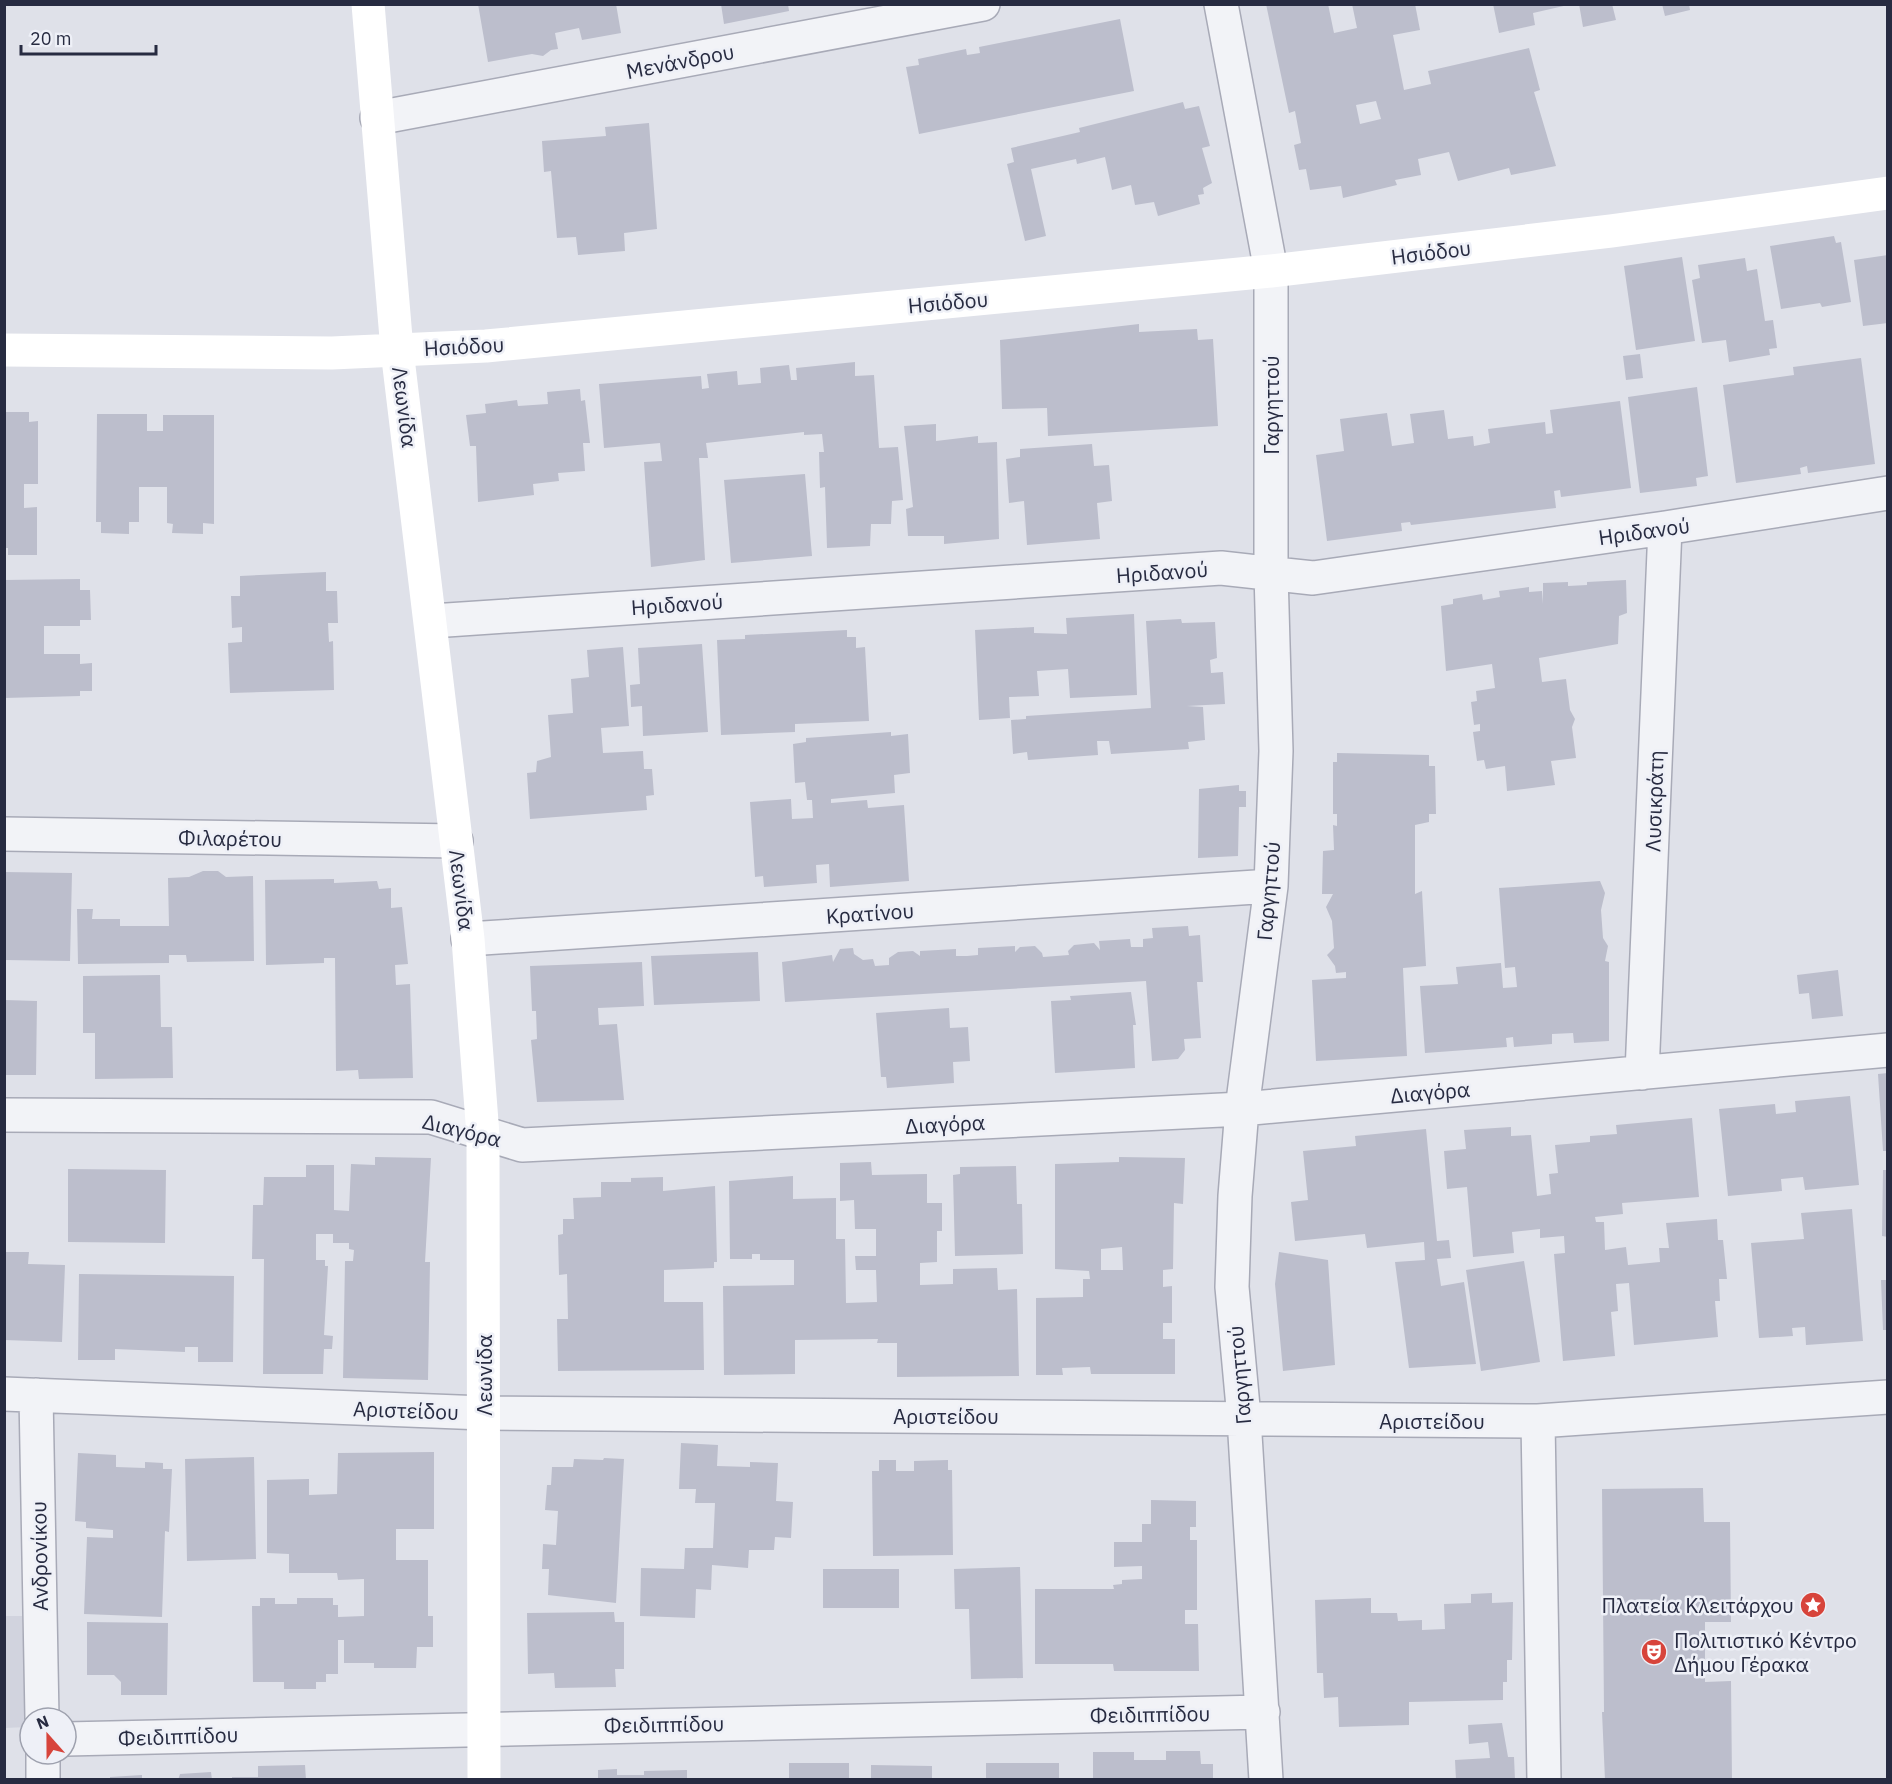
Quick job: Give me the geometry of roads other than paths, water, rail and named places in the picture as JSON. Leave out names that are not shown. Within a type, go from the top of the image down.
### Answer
[{"type":"street","name":"Λεωνίδα","points":[[368,4],[397,350],[432,621],[468,939],[483,1135],[484,1779]]},
{"type":"street","name":"Μενάνδρου","points":[[377,118],[983,4]]},
{"type":"street","name":"Γαργηττού","points":[[1221,4],[1271,271],[1271,573],[1276,751],[1271,886],[1242,1109],[1235,1196],[1232,1287],[1244,1418],[1266,1779]]},
{"type":"street","name":"Ησιόδου","points":[[4,350],[332,353],[498,345],[1271,271],[1611,231],[1887,193]]},
{"type":"street","name":"Ηριδανού","points":[[432,621],[1221,568],[1313,578],[1665,528],[1887,493]]},
{"type":"street","name":"Λυσικράτη","points":[[1642,1073],[1665,528]]},
{"type":"street","name":"Φιλαρέτου","points":[[4,834],[456,841]]},
{"type":"street","name":"Κρατίνου","points":[[468,939],[1271,886]]},
{"type":"street","name":"Διαγόρα","points":[[4,1115],[431,1118],[522,1145],[1242,1109],[1887,1050]]},
{"type":"street","name":"Αριστείδου","points":[[20,1395],[484,1413],[1538,1421],[1887,1397]]},
{"type":"street","name":"Ανδρονίκου","points":[[20,1395],[41,1706]]},
{"type":"street","points":[[1538,1421],[1544,1779]]},
{"type":"street","name":"Φειδιππίδου","points":[[78,1739],[1263,1712]]},
{"type":"place","name":"Πλατεία Κλειτάρχου","points":[[1813,1605]]},
{"type":"place","name":"Πολιτιστικό Κέντρο Δήμου Γέρακα","points":[[1654,1652]]}]
